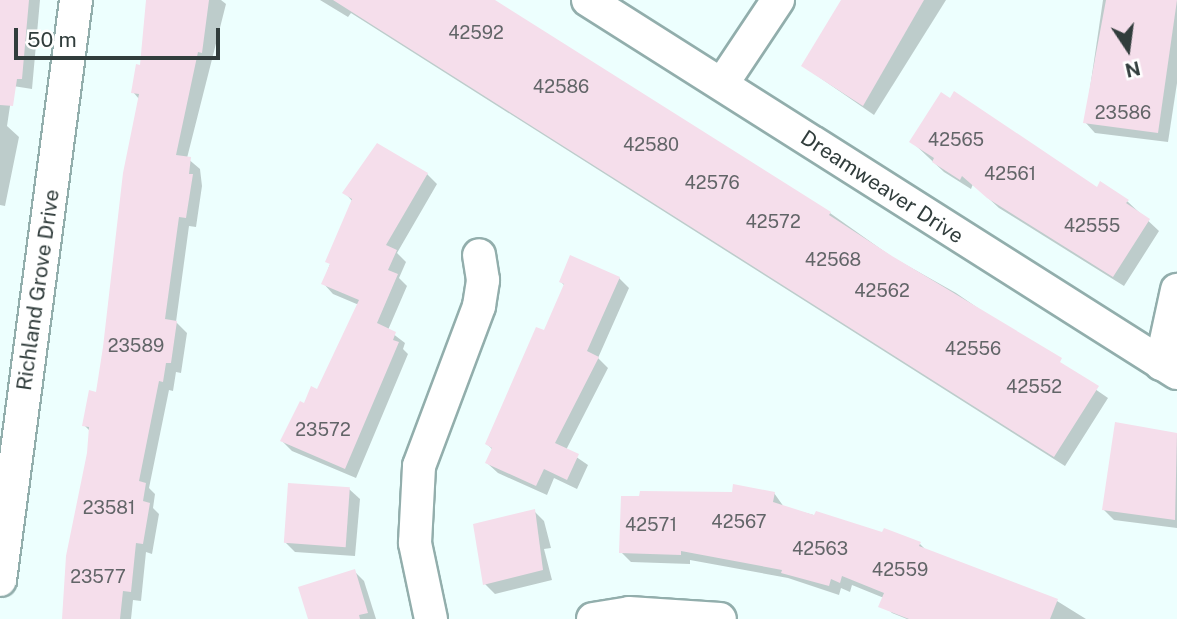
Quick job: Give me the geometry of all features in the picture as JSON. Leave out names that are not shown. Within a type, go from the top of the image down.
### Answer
[{"type":"street","name":"Richland Grove Drive","points":[[0,580],[6,485],[76,0]]},
{"type":"street","points":[[722,84],[778,0]]},
{"type":"street","name":"Dreamweaver Drive","points":[[598,3],[1169,369]]},
{"type":"street","points":[[431,619],[415,543],[419,466],[479,306],[479,255]]},
{"type":"street","points":[[1169,369],[1177,290]]},
{"type":"street","points":[[593,619],[629,613],[720,619]]},
{"type":"building","points":[[0,0],[29,0],[22,79],[17,79],[13,106],[0,105]]},
{"type":"building","points":[[146,0],[209,0],[202,53],[198,52],[176,155],[191,157],[189,174],[193,174],[186,218],[179,217],[165,319],[177,321],[171,363],[166,363],[163,382],[159,381],[139,481],[146,483],[143,501],[150,503],[143,544],[136,543],[131,592],[123,591],[120,619],[62,619],[66,556],[87,453],[89,427],[82,426],[89,390],[96,392],[103,347],[123,173],[139,94],[131,93],[136,64],[140,65]]},
{"type":"building","points":[[333,0],[495,0],[831,212],[829,215],[892,256],[1062,358],[1060,362],[1099,386],[1054,457]]},
{"type":"building","points":[[841,0],[924,0],[863,106],[801,66]]},
{"type":"building","points":[[1106,0],[1177,0],[1158,133],[1083,123]]},
{"type":"building","points":[[954,91],[1097,187],[1100,181],[1129,200],[1126,203],[1150,219],[1113,277],[987,198],[962,176],[960,180],[932,162],[934,158],[909,142],[941,92],[950,98]]},
{"type":"building","points":[[377,143],[428,173],[386,245],[397,250],[388,270],[398,274],[377,323],[396,332],[393,340],[399,342],[345,469],[280,441],[300,401],[304,403],[311,386],[317,389],[359,300],[321,284],[330,264],[325,262],[352,199],[342,193]]},
{"type":"building","points":[[570,255],[620,277],[587,351],[599,357],[555,443],[579,454],[567,480],[544,469],[536,486],[485,463],[492,448],[485,444],[536,327],[544,330],[564,284],[559,282]]},
{"type":"building","points":[[1115,422],[1177,433],[1175,520],[1102,510]]},
{"type":"building","points":[[288,483],[350,487],[346,547],[284,543]]},
{"type":"building","points":[[733,484],[775,492],[773,502],[814,515],[816,511],[882,532],[884,528],[921,542],[919,546],[1058,599],[1050,619],[909,619],[878,607],[884,593],[842,576],[840,583],[831,579],[829,586],[781,573],[782,570],[681,551],[681,555],[619,553],[621,496],[639,496],[640,491],[732,492]]},
{"type":"building","points":[[535,509],[543,570],[483,585],[473,524]]},
{"type":"building","points":[[355,569],[368,613],[359,615],[360,619],[308,619],[298,587]]}]
